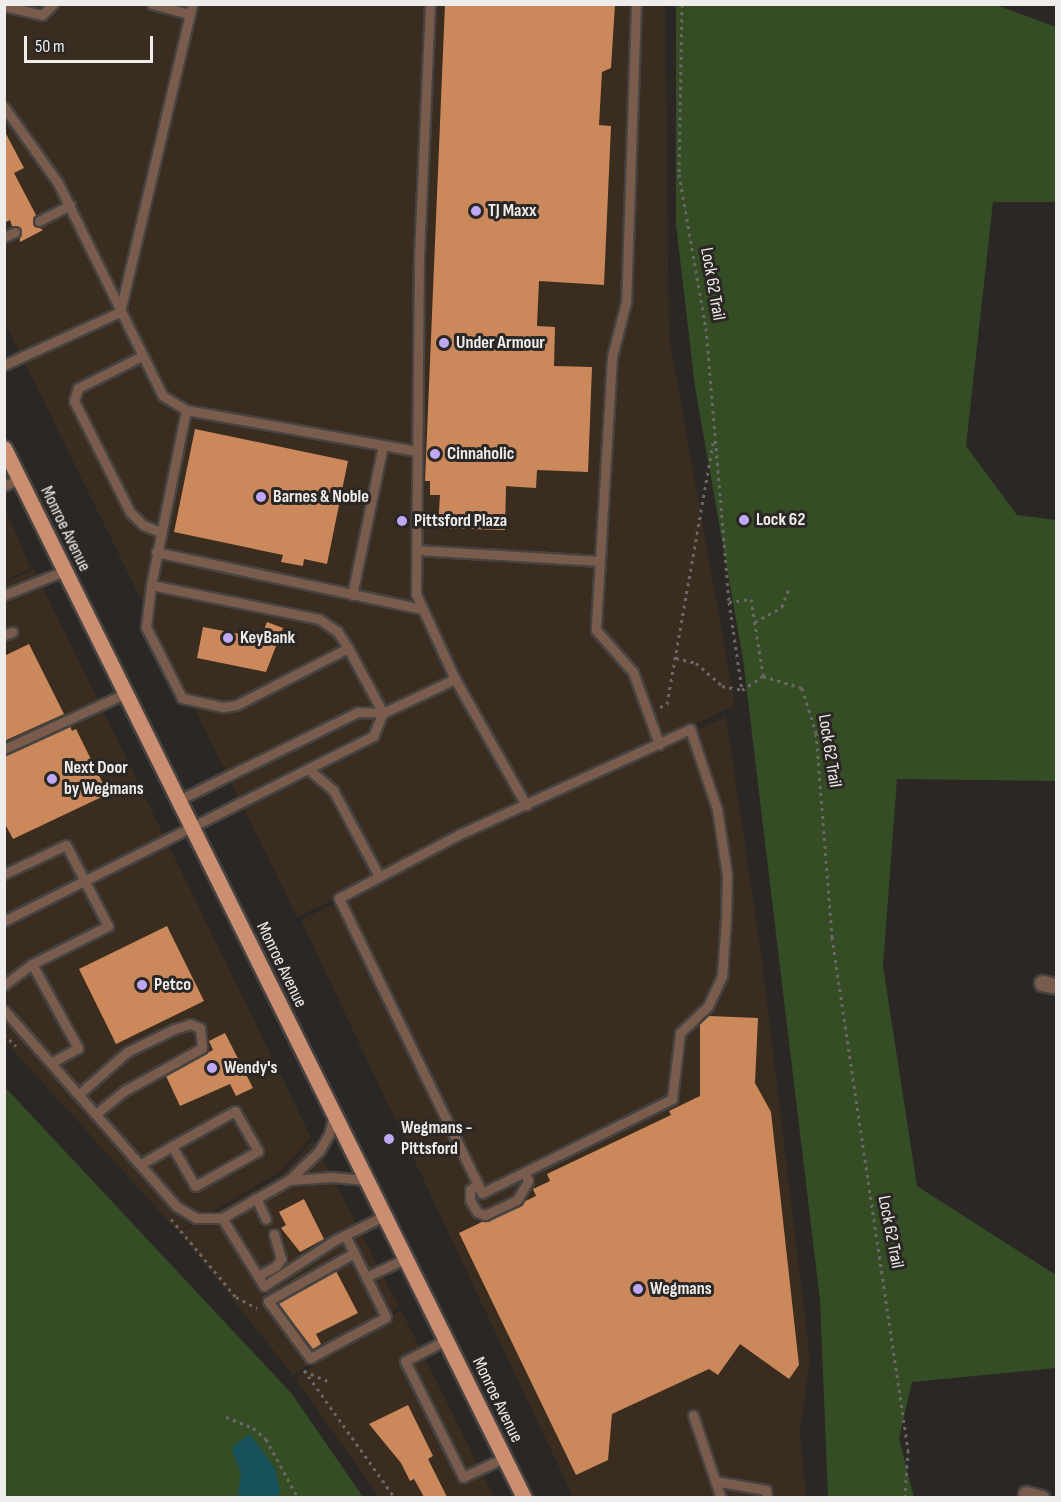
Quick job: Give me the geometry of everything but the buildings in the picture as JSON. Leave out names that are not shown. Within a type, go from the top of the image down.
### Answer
[{"type":"main road","name":"Monroe Avenue","points":[[4,448],[177,801],[525,1497]]},
{"type":"lane","points":[[4,6],[42,15],[53,4]]},
{"type":"lane","points":[[120,312],[191,9],[152,4]]},
{"type":"lane","points":[[430,4],[419,253],[416,594],[455,679],[526,805]]},
{"type":"lane","points":[[636,4],[626,302],[612,357],[596,630],[633,672],[658,744]]},
{"type":"lane","points":[[4,107],[70,205],[120,312],[163,396],[186,410],[417,452]]},
{"type":"lane","points":[[39,221],[70,205]]},
{"type":"lane","points":[[4,237],[15,232]]},
{"type":"lane","points":[[4,365],[120,312]]},
{"type":"lane","points":[[142,356],[78,388],[74,401],[130,512],[143,525],[160,532]]},
{"type":"lane","points":[[186,410],[156,552],[146,627],[182,698],[223,707],[236,705],[348,648]]},
{"type":"lane","points":[[352,595],[383,445]]},
{"type":"lane","points":[[4,486],[19,479]]},
{"type":"lane","points":[[416,550],[600,561]]},
{"type":"lane","points":[[156,552],[422,609]]},
{"type":"lane","points":[[4,595],[64,571]]},
{"type":"lane","points":[[151,585],[320,619],[337,631],[383,712]]},
{"type":"lane","points":[[177,801],[358,712],[383,712],[455,679]]},
{"type":"lane","points":[[4,749],[124,694]]},
{"type":"lane","points":[[4,921],[373,736],[383,712]]},
{"type":"lane","points":[[690,729],[717,809],[727,875],[722,976],[708,1006],[680,1033],[672,1099],[482,1193],[339,898],[379,876],[526,805],[658,744],[690,729]]},
{"type":"lane","points":[[308,769],[333,790],[379,876]]},
{"type":"lane","points":[[4,874],[66,845],[108,926],[32,964],[4,985]]},
{"type":"lane","points":[[32,964],[78,1048],[53,1062]]},
{"type":"lane","points":[[4,1010],[53,1062],[176,1206],[196,1218],[222,1218],[289,1180],[319,1151],[329,1134],[334,1115]]},
{"type":"lane","points":[[79,1094],[127,1052],[174,1029],[190,1024],[200,1028],[202,1048],[124,1091],[97,1113]]},
{"type":"lane","points":[[141,1164],[172,1146],[235,1111],[258,1151],[195,1186],[172,1146]]},
{"type":"lane","points":[[477,1183],[470,1190],[470,1200],[477,1212],[485,1215],[518,1200],[528,1181],[525,1172]]},
{"type":"lane","points":[[289,1180],[332,1177],[366,1180]]},
{"type":"lane","points":[[256,1198],[266,1219]]},
{"type":"lane","points":[[222,1218],[264,1286],[345,1235],[384,1216]]},
{"type":"lane","points":[[258,1276],[276,1266],[281,1258],[274,1234]]},
{"type":"lane","points":[[345,1235],[354,1253],[386,1317],[310,1358],[268,1300],[354,1253]]},
{"type":"lane","points":[[366,1277],[405,1258]]},
{"type":"lane","points":[[446,1340],[405,1361],[463,1477],[504,1458]]},
{"type":"lane","points":[[693,1414],[721,1497]]},
{"type":"lane","points":[[715,1481],[766,1490],[767,1497]]},
{"type":"path","name":"Lock 62 Trail","points":[[682,4],[679,174],[706,328],[729,602],[742,690]]},
{"type":"path","points":[[647,712],[667,704],[714,435]]},
{"type":"path","points":[[755,622],[782,607],[789,588]]},
{"type":"path","points":[[676,658],[696,663],[722,686],[742,690],[764,676],[751,599],[729,602]]},
{"type":"path","name":"Lock 62 Trail","points":[[764,676],[802,688],[816,733],[832,937],[908,1450],[905,1497]]},
{"type":"path","points":[[4,1034],[20,1050]]},
{"type":"path","points":[[165,1212],[236,1297],[260,1309]]},
{"type":"path","points":[[300,1360],[304,1371],[395,1497]]},
{"type":"path","points":[[304,1371],[330,1382]]},
{"type":"path","points":[[226,1417],[253,1428],[266,1439],[298,1497]]},
{"type":"shaded area","name":"Pittsford Plaza","points":[[5,5],[665,5],[669,336],[735,705],[297,917],[5,323]]},
{"type":"shaded area","points":[[5,508],[31,569],[4,580]]},
{"type":"shaded area","points":[[34,569],[311,1137],[281,1171],[178,1232],[5,1041],[5,583]]},
{"type":"shaded area","points":[[726,717],[761,953],[810,1359],[800,1433],[806,1497],[573,1497],[301,920],[609,768]]},
{"type":"shaded area","points":[[313,1140],[399,1307],[293,1375],[180,1233],[283,1174]]},
{"type":"shaded area","points":[[401,1310],[494,1497],[379,1497],[295,1378]]},
{"type":"green space","points":[[676,5],[996,5],[1056,27],[1056,202],[993,202],[966,446],[1017,515],[1056,520],[1056,781],[897,779],[883,966],[917,1186],[1056,1275],[1056,1368],[912,1382],[899,1439],[914,1497],[828,1497],[820,1300],[743,659],[695,387],[676,224]]},
{"type":"green space","points":[[4,1086],[292,1394],[363,1497],[5,1497]]},
{"type":"water","points":[[250,1434],[275,1469],[280,1490],[277,1497],[238,1497],[241,1472],[231,1448]]},
{"type":"place","name":"TJ Maxx","points":[[476,211]]},
{"type":"place","name":"Under Armour","points":[[444,343]]},
{"type":"place","name":"Cinnaholic","points":[[435,454]]},
{"type":"place","name":"Barnes & Noble","points":[[261,497]]},
{"type":"place","name":"Lock 62","points":[[744,520]]},
{"type":"place","name":"Pittsford Plaza","points":[[402,521]]},
{"type":"place","name":"KeyBank","points":[[228,638]]},
{"type":"place","name":"Next Door by Wegmans","points":[[52,779]]},
{"type":"place","name":"Petco","points":[[142,985]]},
{"type":"place","name":"Wendy's","points":[[212,1068]]},
{"type":"place","name":"Wegmans - Pittsford","points":[[389,1139]]},
{"type":"place","name":"Wegmans","points":[[638,1289]]}]
